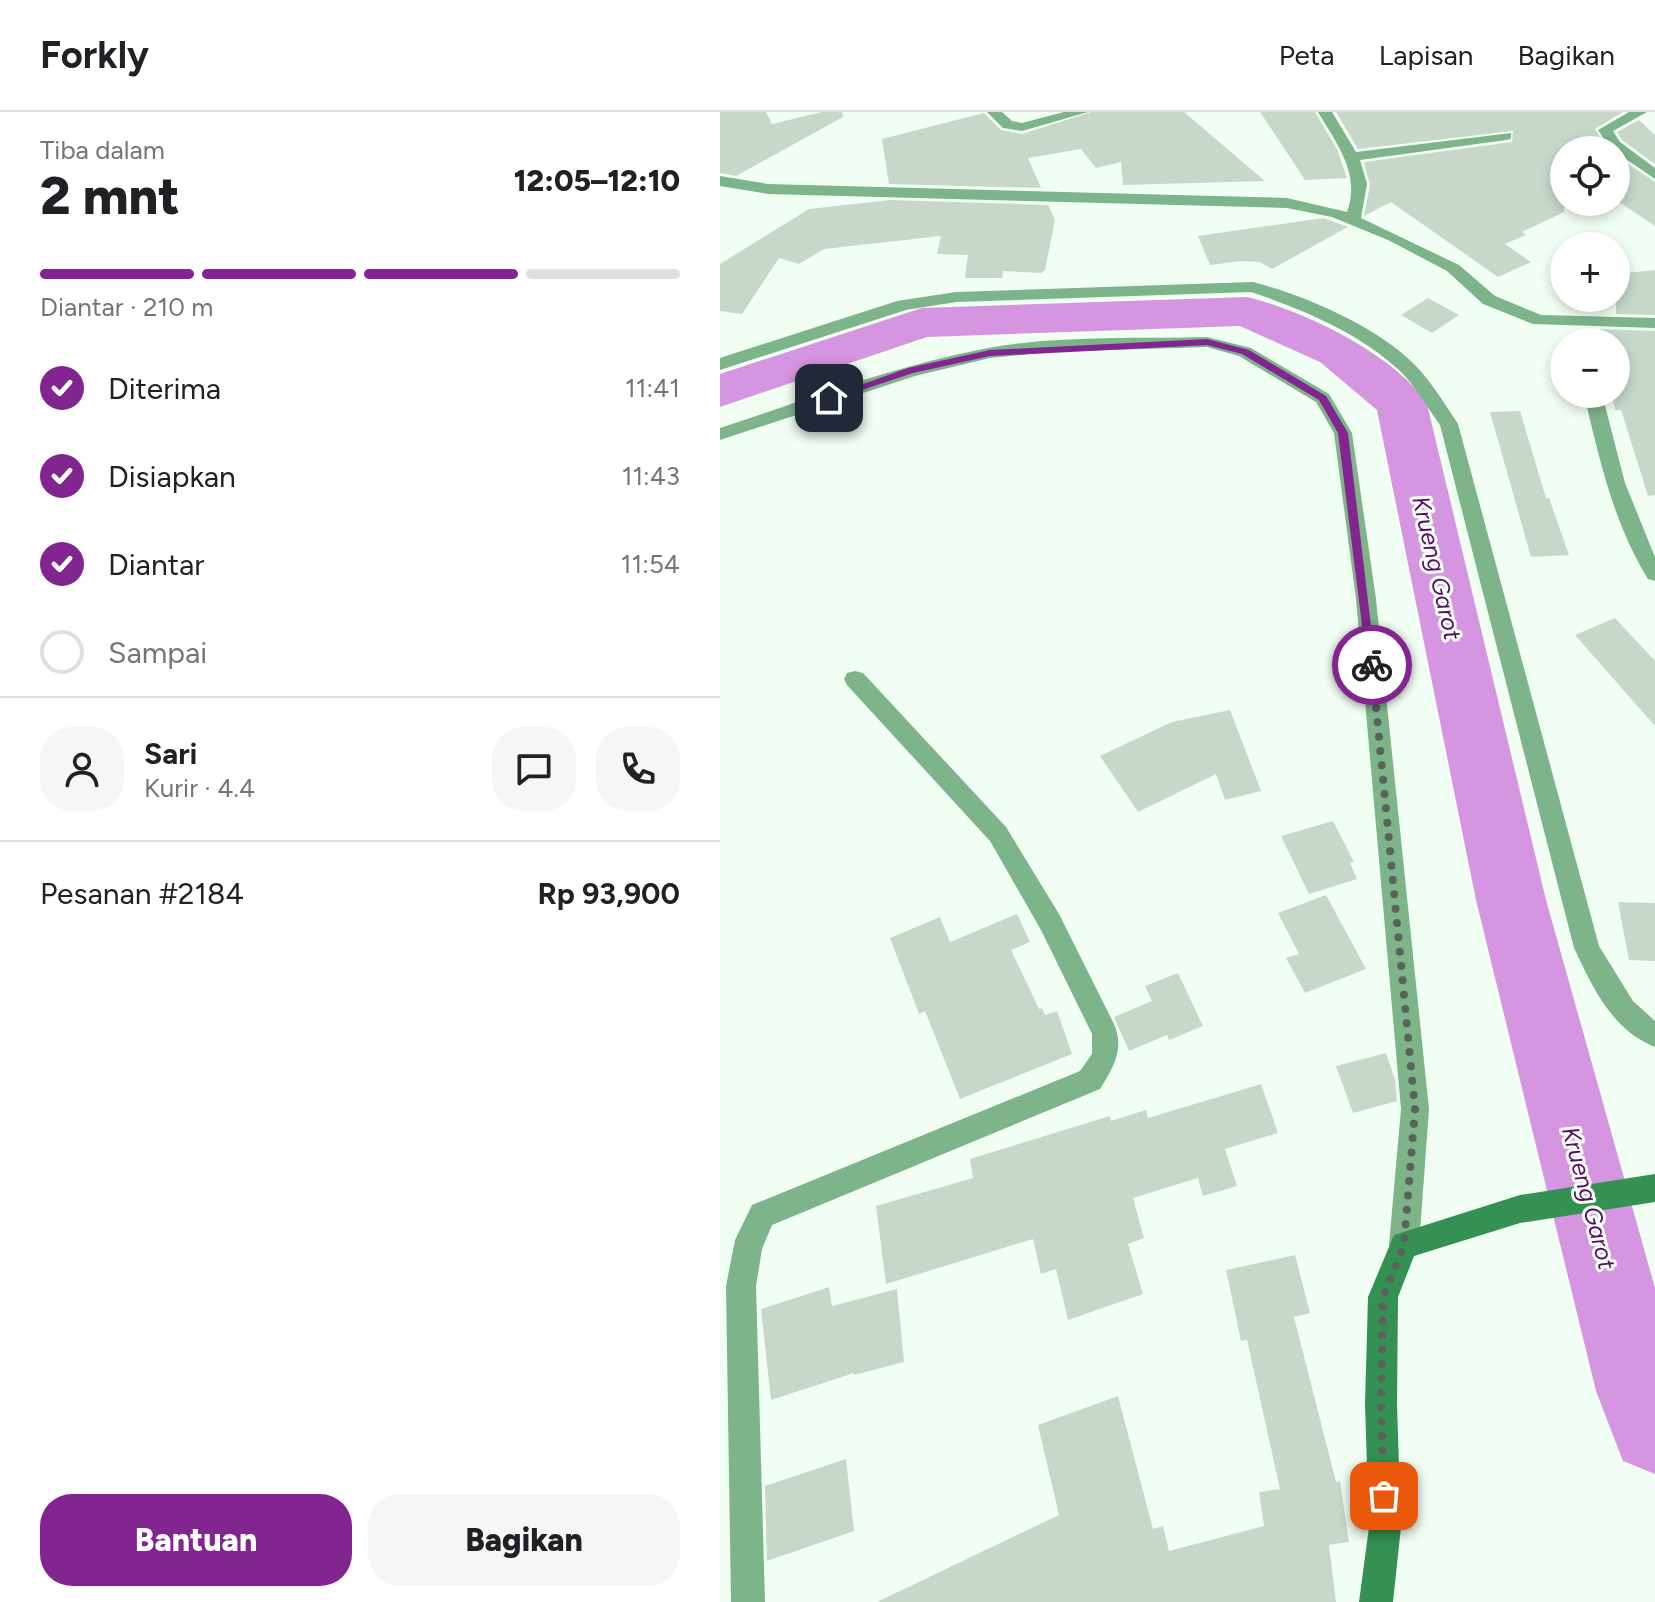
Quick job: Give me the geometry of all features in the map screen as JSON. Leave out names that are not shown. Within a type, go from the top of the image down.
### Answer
[{"type":"street","points":[[994,112],[1008,125],[1022,127],[1081,112]]},
{"type":"street","points":[[1325,112],[1351,157],[1360,194],[1353,219]]},
{"type":"street","points":[[1640,112],[1605,130],[1615,145],[1655,175]]},
{"type":"street","points":[[1351,157],[1506,136]]},
{"type":"street","points":[[720,181],[783,189],[1287,203],[1336,213],[1394,237],[1453,268],[1489,300],[1511,311],[1539,320],[1655,323]]},
{"type":"street","points":[[720,364],[903,305],[956,297],[1253,287],[1293,301],[1369,337],[1408,368],[1449,424],[1587,948],[1610,992],[1645,1031],[1655,1034]]},
{"type":"street","points":[[1598,328],[1599,321]]},
{"type":"street","points":[[720,434],[911,371],[990,353],[1050,347],[1207,342],[1245,352],[1323,398],[1343,433],[1369,631],[1415,1109],[1404,1245],[1383,1297],[1381,1404],[1385,1527],[1376,1602]]},
{"type":"street","points":[[1596,408],[1615,483],[1640,550],[1655,574]]},
{"type":"street","points":[[748,1602],[741,1286],[751,1232],[762,1215],[1090,1080],[1105,1057],[1105,1033],[1050,922],[998,834],[855,679]]},
{"type":"street","points":[[1404,1245],[1520,1209],[1655,1188]]},
{"type":"building","points":[[720,112],[766,112],[772,124],[822,112],[842,112],[843,117],[736,176],[720,173]]},
{"type":"building","points":[[1091,112],[1184,112],[1265,181],[1123,185],[1121,162],[1096,168],[1081,149],[1028,158],[1041,188],[889,184],[882,139],[984,113],[1001,130],[1022,134]]},
{"type":"building","points":[[1260,112],[1315,112],[1337,149],[1347,178],[1305,180]]},
{"type":"building","points":[[1336,112],[1623,112],[1595,129],[1599,136],[1550,136],[1550,216],[1556,216],[1505,244],[1531,262],[1498,277],[1391,202],[1364,216],[1370,185],[1364,162],[1512,142],[1513,131],[1358,149]]},
{"type":"building","points":[[1639,120],[1655,135],[1655,164],[1630,146],[1630,136],[1620,136],[1617,132]]},
{"type":"building","points":[[1630,165],[1655,182],[1655,226],[1630,209]]},
{"type":"building","points":[[891,200],[1048,205],[1055,220],[1045,270],[1041,273],[1003,271],[1002,278],[965,278],[968,255],[937,254],[941,236],[824,249],[799,264],[779,258],[742,314],[720,311],[720,264],[809,209]]},
{"type":"building","points":[[1323,218],[1348,227],[1272,269],[1260,262],[1210,265],[1198,236]]},
{"type":"building","points":[[1655,270],[1655,315],[1616,314],[1630,312],[1630,273]]},
{"type":"building","points":[[1428,298],[1459,315],[1432,333],[1401,315]]},
{"type":"building","points":[[1630,330],[1655,331],[1655,495],[1648,496],[1621,410],[1615,410],[1630,408]]},
{"type":"building","points":[[1520,411],[1546,498],[1549,498],[1569,555],[1531,557],[1490,412]]},
{"type":"building","points":[[1615,618],[1655,661],[1655,726],[1575,635]]},
{"type":"building","points":[[1230,710],[1261,791],[1225,800],[1216,774],[1138,812],[1100,756],[1172,722]]},
{"type":"building","points":[[1333,821],[1354,862],[1350,863],[1357,879],[1309,894],[1281,836]]},
{"type":"building","points":[[1326,895],[1366,969],[1305,993],[1286,958],[1299,954],[1278,913]]},
{"type":"building","points":[[1618,902],[1655,903],[1655,961],[1629,960]]},
{"type":"building","points":[[1017,914],[1030,942],[1011,950],[1039,1009],[1042,1008],[1045,1015],[1057,1011],[1072,1054],[960,1099],[925,1011],[919,1014],[890,938],[940,917],[950,942]]},
{"type":"building","points":[[1178,973],[1203,1026],[1169,1040],[1167,1035],[1129,1051],[1114,1017],[1152,1001],[1145,986]]},
{"type":"building","points":[[1386,1053],[1395,1080],[1397,1101],[1353,1113],[1336,1066]]},
{"type":"building","points":[[1261,1084],[1278,1133],[1225,1149],[1237,1186],[1203,1196],[1198,1178],[1133,1198],[1144,1238],[1128,1244],[1143,1294],[1068,1320],[1056,1269],[1041,1274],[1033,1239],[886,1284],[876,1206],[973,1178],[970,1159],[1110,1116],[1111,1121],[1146,1110],[1148,1118]]},
{"type":"building","points":[[1295,1255],[1310,1313],[1294,1317],[1336,1482],[1340,1481],[1349,1542],[1329,1545],[1336,1602],[877,1602],[1059,1515],[1038,1425],[1118,1396],[1153,1529],[1163,1526],[1169,1551],[1264,1526],[1259,1492],[1280,1489],[1247,1340],[1241,1341],[1226,1270]]},
{"type":"building","points":[[829,1287],[832,1306],[897,1289],[904,1362],[854,1373],[771,1400],[761,1309]]},
{"type":"building","points":[[846,1459],[854,1531],[767,1561],[765,1486]]},
{"type":"waterway","name":"Krueng Garot","points":[[720,391],[922,323],[1247,311],[1337,351],[1401,404],[1511,900],[1640,1391],[1655,1429]]},
{"type":"way so far","points":[[1372,665],[1415,1109],[1404,1245],[1383,1297],[1381,1404],[1384,1496]]},
{"type":"route","points":[[829,398],[911,371],[990,353],[1050,347],[1207,342],[1245,352],[1323,398],[1343,433],[1372,665]]}]
